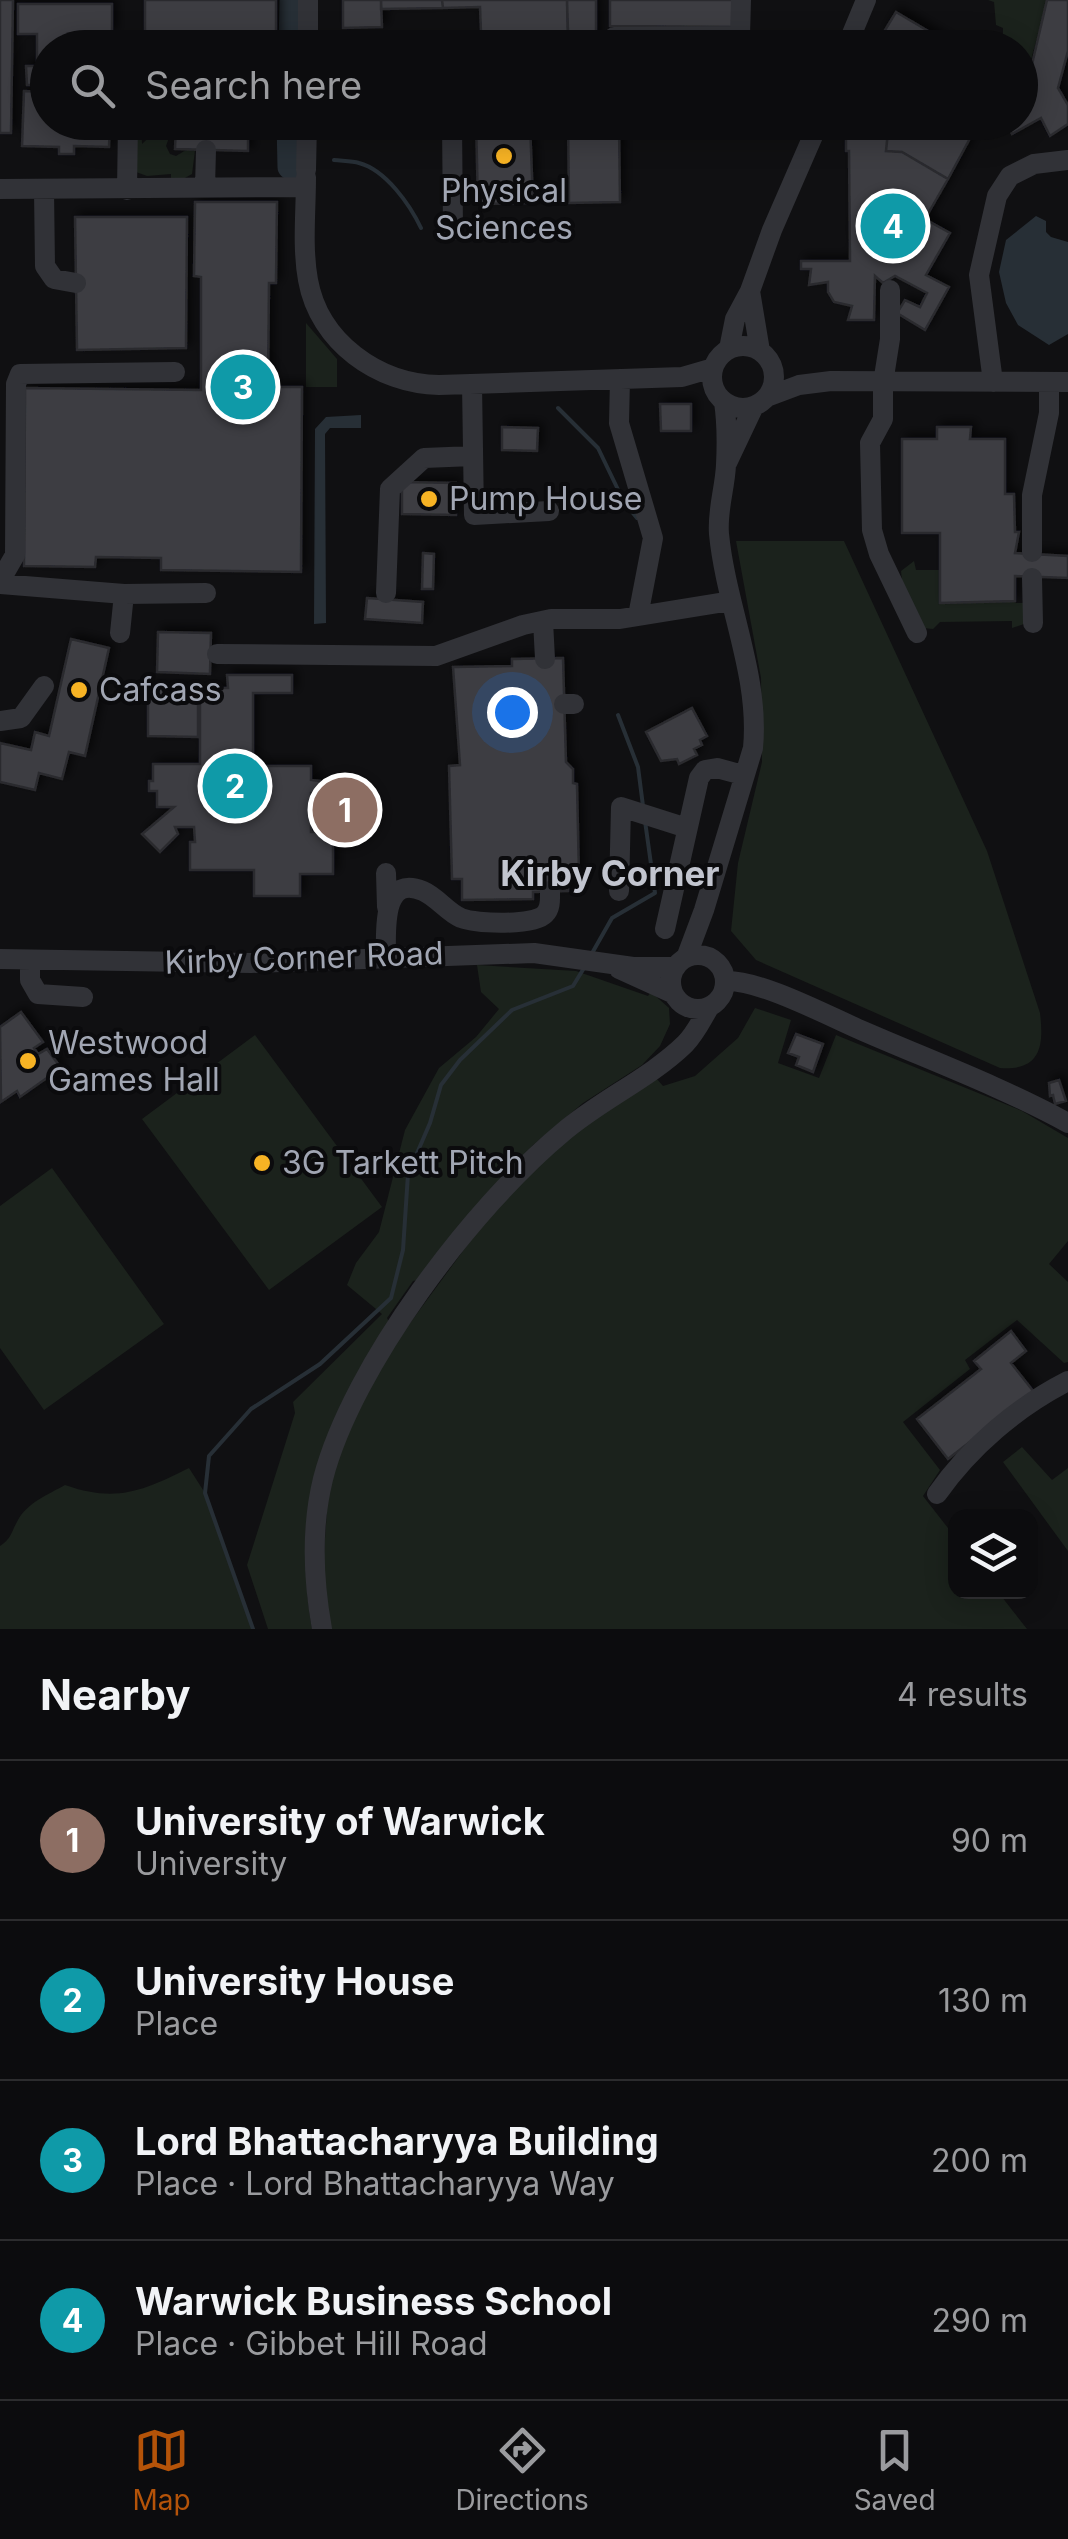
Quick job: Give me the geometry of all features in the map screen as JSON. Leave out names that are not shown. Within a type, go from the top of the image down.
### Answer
[{"type":"street","points":[[308,0],[308,30]]},
{"type":"street","points":[[740,0],[740,30]]},
{"type":"street","points":[[856,30],[869,0]]},
{"type":"street","points":[[127,190],[128,140]]},
{"type":"street","points":[[307,140],[309,284],[313,300],[330,330],[363,362],[393,378],[424,384],[682,378],[717,386],[740,408],[800,385],[831,381],[1059,382],[1032,494],[1032,552]]},
{"type":"street","points":[[452,140],[453,230]]},
{"type":"street","points":[[730,349],[735,319],[811,140]]},
{"type":"street","points":[[204,188],[206,150]]},
{"type":"street","points":[[993,382],[978,275],[997,196],[1010,176],[1034,164],[1068,160]]},
{"type":"street","points":[[0,190],[204,188],[306,178]]},
{"type":"street","points":[[44,190],[44,266],[54,279],[76,283]]},
{"type":"street","points":[[890,290],[883,419],[870,444],[872,530],[879,554],[917,633]]},
{"type":"street","points":[[726,465],[774,380],[750,291]]},
{"type":"street","points":[[672,1055],[683,1028],[672,976],[704,910],[753,748],[754,712],[719,536],[718,507],[726,465],[717,358],[743,346],[831,381]]},
{"type":"street","points":[[176,372],[20,374],[16,384],[15,555],[5,583],[124,594],[206,593]]},
{"type":"street","points":[[620,379],[620,423],[652,538],[638,616]]},
{"type":"street","points":[[472,384],[474,515],[550,511]]},
{"type":"street","points":[[386,593],[390,489],[424,458],[473,456]]},
{"type":"street","points":[[1032,578],[1034,622]]},
{"type":"street","points":[[120,633],[124,594]]},
{"type":"street","points":[[216,654],[422,664],[468,644],[543,621],[638,616],[731,601]]},
{"type":"street","points":[[543,621],[545,658]]},
{"type":"street","points":[[468,644],[475,667]]},
{"type":"street","points":[[0,721],[21,718],[44,686]]},
{"type":"street","points":[[664,929],[699,778],[705,770],[717,768],[744,775]]},
{"type":"street","points":[[619,892],[620,807],[687,828]]},
{"type":"street","points":[[424,872],[434,898]]},
{"type":"street","points":[[386,873],[386,956]]},
{"type":"street","points":[[387,907],[395,894],[408,888],[422,890],[457,917],[532,922],[550,906],[550,892]]},
{"type":"street","points":[[475,921],[480,900]]},
{"type":"street","points":[[704,910],[712,958]]},
{"type":"street","name":"Kirby Corner Road","points":[[0,959],[251,963],[495,953],[605,964],[681,962]]},
{"type":"street","points":[[322,1629],[314,1546],[322,1482],[342,1424],[371,1368],[437,1271],[521,1170],[574,1123],[672,1055],[694,1034],[710,1006],[720,998],[726,981],[712,958],[702,955],[681,962]]},
{"type":"street","points":[[30,960],[30,980],[38,994],[82,997]]},
{"type":"street","name":"Kirby Corner Road","points":[[605,964],[677,998]]},
{"type":"street","points":[[726,981],[738,980],[790,1000],[1020,1098],[1068,1123]]},
{"type":"street","points":[[677,998],[694,1009],[710,1006]]},
{"type":"street","points":[[937,1494],[955,1468],[992,1433],[1042,1394],[1068,1381]]},
{"type":"shaded area","points":[[988,0],[1047,0],[1038,34],[1038,30],[1003,30],[996,25],[994,2]]},
{"type":"shaded area","points":[[133,140],[142,140],[142,144],[146,140],[168,140],[166,146],[176,156],[195,150],[192,174],[183,179],[171,179],[171,174],[147,176],[136,172]]},
{"type":"shaded area","points":[[1036,216],[1046,221],[1046,232],[1051,237],[1068,242],[1068,334],[1049,345],[1018,325],[1006,303],[999,272],[1006,240]]},
{"type":"shaded area","points":[[306,323],[337,359],[337,387],[306,387]]},
{"type":"shaded area","points":[[361,415],[361,428],[330,428],[325,434],[326,623],[314,624],[315,429],[326,417]]},
{"type":"shaded area","points":[[736,541],[844,541],[987,851],[1040,1013],[1040,1046],[1032,1061],[1000,1068],[756,960],[731,931],[738,863],[762,762],[761,678]]},
{"type":"shaded area","points":[[914,561],[916,570],[940,570],[1024,603],[1024,624],[1012,628],[1012,621],[940,622],[933,629],[923,628],[902,581],[901,571]]},
{"type":"shaded area","points":[[477,965],[576,971],[648,996],[651,992],[669,1008],[670,1024],[660,1046],[642,1065],[583,1103],[533,1145],[418,1280],[413,1281],[387,1318],[390,1324],[346,1397],[318,1468],[306,1544],[312,1629],[268,1629],[247,1565],[295,1413],[293,1402],[382,1314],[347,1285],[356,1263],[379,1232],[405,1130],[439,1068],[476,1037],[499,1009],[481,992]]},
{"type":"shaded area","points":[[755,1008],[791,1020],[778,1063],[819,1078],[836,1035],[1022,1111],[1068,1138],[1068,1241],[1049,1264],[1068,1282],[1068,1362],[1064,1363],[1017,1320],[965,1360],[970,1369],[903,1422],[940,1470],[923,1496],[948,1528],[948,1599],[1003,1599],[1027,1629],[329,1629],[322,1580],[329,1483],[359,1404],[399,1338],[488,1217],[561,1142],[656,1078],[663,1086],[695,1076],[738,1038]]},
{"type":"shaded area","name":"3G Tarkett Pitch","points":[[255,1035],[382,1207],[269,1290],[142,1119]]},
{"type":"shaded area","points":[[52,1168],[164,1324],[44,1410],[0,1348],[0,1206]]},
{"type":"shaded area","points":[[1022,1447],[1052,1480],[1068,1468],[1068,1551],[1038,1509],[1003,1462]]},
{"type":"shaded area","points":[[189,1468],[205,1493],[253,1629],[0,1629],[0,1546],[27,1509],[65,1485],[115,1494],[143,1488]]},
{"type":"building","points":[[0,0],[13,0],[11,133],[0,133]]},
{"type":"building","points":[[145,0],[276,0],[276,30],[145,30]]},
{"type":"building","points":[[343,0],[381,0],[382,27],[343,28]]},
{"type":"building","points":[[381,0],[442,0],[443,8],[381,9]]},
{"type":"building","points":[[442,0],[567,0],[568,30],[481,30],[480,7],[443,8]]},
{"type":"building","points":[[567,0],[596,0],[596,30],[568,30]]},
{"type":"building","points":[[610,0],[734,0],[734,27],[610,26]]},
{"type":"building","points":[[1047,0],[1068,0],[1068,51],[1058,88],[1068,105],[1068,124],[1050,136],[1041,118],[1038,120],[1038,39]]},
{"type":"building","points":[[18,4],[112,4],[112,30],[30,30],[30,34],[18,34]]},
{"type":"building","points":[[896,12],[926,30],[885,30]]},
{"type":"building","points":[[26,66],[30,66],[30,85],[27,85]]},
{"type":"building","points":[[24,91],[30,91],[30,140],[109,140],[109,147],[74,146],[74,154],[59,154],[59,147],[22,146]]},
{"type":"building","points":[[175,140],[248,140],[248,151],[175,149]]},
{"type":"building","name":"Physical Sciences","points":[[476,140],[531,140],[533,203],[478,204]]},
{"type":"building","points":[[568,140],[619,140],[620,202],[569,203]]},
{"type":"building","points":[[846,140],[887,140],[886,151],[902,152],[948,179],[925,219],[950,233],[926,275],[949,287],[925,330],[897,313],[905,300],[920,307],[927,293],[895,276],[883,283],[875,276],[874,320],[848,320],[852,306],[834,302],[828,282],[809,285],[811,269],[801,269],[801,261],[850,261]]},
{"type":"building","points":[[887,140],[969,140],[948,179],[902,152],[886,151]]},
{"type":"building","points":[[532,190],[569,192],[569,199],[533,198]]},
{"type":"building","points":[[195,202],[277,202],[276,283],[269,283],[268,387],[302,387],[301,572],[161,570],[161,558],[96,557],[95,567],[24,566],[25,388],[201,390],[201,277],[194,276]]},
{"type":"building","points":[[75,217],[187,217],[186,348],[77,350]]},
{"type":"building","points":[[660,404],[691,404],[691,431],[661,431]]},
{"type":"building","points":[[502,427],[538,428],[537,451],[502,450]]},
{"type":"building","points":[[937,427],[971,427],[970,439],[1005,439],[1005,494],[1014,494],[1015,532],[1019,532],[1015,553],[1068,556],[1068,578],[1015,576],[1015,601],[940,603],[940,533],[902,533],[902,439],[937,439]]},
{"type":"building","name":"Pump House","points":[[402,482],[456,483],[456,515],[402,514]]},
{"type":"building","points":[[423,553],[434,554],[433,589],[422,589]]},
{"type":"building","points":[[367,598],[423,602],[422,623],[365,619]]},
{"type":"building","points":[[158,632],[211,633],[210,674],[157,672]]},
{"type":"building","name":"Cafcass","points":[[71,639],[109,648],[85,756],[69,752],[62,779],[39,773],[35,790],[0,782],[0,743],[31,750],[35,732],[49,736]]},
{"type":"building","points":[[563,658],[566,762],[573,769],[573,783],[577,784],[579,877],[568,876],[568,891],[533,892],[533,899],[462,900],[462,879],[452,879],[449,766],[460,765],[453,667],[512,666],[512,659]]},
{"type":"building","points":[[227,675],[292,675],[292,693],[253,693],[253,766],[311,766],[311,780],[320,781],[321,793],[311,793],[311,832],[333,832],[333,874],[300,874],[300,896],[254,896],[254,870],[190,870],[194,827],[175,827],[178,834],[160,852],[142,834],[174,807],[157,807],[157,791],[149,791],[153,764],[200,764],[200,688],[228,688]]},
{"type":"building","points":[[148,687],[198,687],[198,737],[148,736]]},
{"type":"building","points":[[692,708],[707,736],[694,749],[697,755],[679,764],[677,759],[661,761],[646,732]]},
{"type":"building","name":"Westwood Games Hall","points":[[21,1012],[43,1042],[34,1048],[38,1054],[47,1049],[61,1068],[20,1097],[17,1091],[1,1102],[0,1027]]},
{"type":"building","points":[[796,1034],[823,1044],[813,1072],[796,1065],[799,1057],[788,1053]]},
{"type":"building","points":[[1059,1080],[1066,1101],[1055,1104],[1049,1083]]},
{"type":"building","points":[[1011,1331],[1026,1351],[1011,1363],[1034,1392],[948,1459],[917,1419],[981,1369],[974,1361]]},
{"type":"waterway","points":[[291,30],[292,0]]},
{"type":"waterway","points":[[289,140],[290,167]]},
{"type":"waterway","points":[[334,160],[359,163],[379,173],[404,199],[421,228]]},
{"type":"waterway","points":[[290,167],[291,182]]},
{"type":"waterway","points":[[558,408],[598,448],[624,502],[637,518]]},
{"type":"waterway","points":[[618,715],[638,767],[643,806]]},
{"type":"waterway","points":[[591,955],[612,918],[655,893],[645,821]]},
{"type":"waterway","points":[[253,1629],[205,1493],[209,1456],[251,1409],[320,1364],[391,1298],[403,1250],[408,1174],[441,1085],[460,1060],[512,1010],[573,986],[584,968]]},
{"type":"place","name":"Physical Sciences","points":[[504,156]]},
{"type":"place","name":"Warwick Business School","points":[[893,226]]},
{"type":"place","name":"Lord Bhattacharyya Building","points":[[243,387]]},
{"type":"place","name":"Pump House","points":[[429,499]]},
{"type":"place","name":"Cafcass","points":[[79,690]]},
{"type":"place","name":"University House","points":[[235,786]]},
{"type":"place","name":"University of Warwick","points":[[345,810]]},
{"type":"place","name":"Westwood Games Hall","points":[[28,1061]]},
{"type":"place","name":"3G Tarkett Pitch","points":[[262,1163]]},
{"type":"district","name":"Kirby Corner","points":[[610,874]]}]
